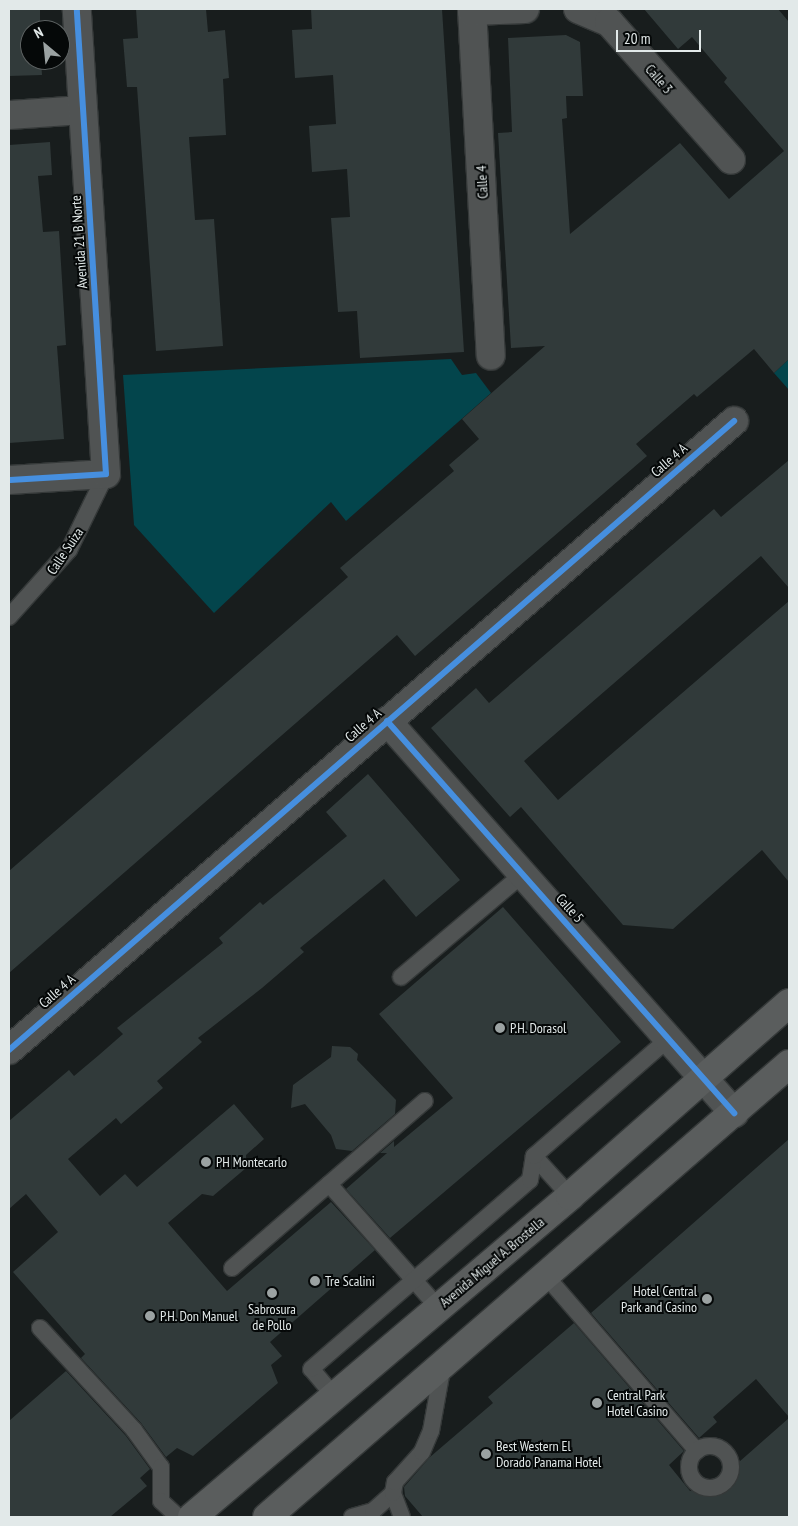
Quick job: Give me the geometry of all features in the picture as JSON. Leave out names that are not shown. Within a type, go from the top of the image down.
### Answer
[{"type":"main road","name":"Avenida Miguel A. Brostella","points":[[192,1517],[570,1196],[789,1003]]},
{"type":"main road","points":[[267,1517],[789,1064]]},
{"type":"street","name":"Avenida 21 B Norte","points":[[77,9],[106,474]]},
{"type":"street","points":[[472,10],[525,9]]},
{"type":"street","name":"Calle 3","points":[[578,9],[609,22],[731,160]]},
{"type":"street","name":"Calle 4","points":[[472,10],[491,355]]},
{"type":"street","points":[[9,115],[83,110]]},
{"type":"street","name":"Calle 4 A","points":[[9,1050],[734,421]]},
{"type":"street","points":[[9,480],[106,474]]},
{"type":"street","name":"Calle 5","points":[[387,721],[734,1113]]},
{"type":"lane","name":"Calle Suiza","points":[[9,617],[68,550],[106,474]]},
{"type":"lane","points":[[401,977],[522,874]]},
{"type":"lane","points":[[334,1396],[311,1369],[530,1180],[534,1156],[668,1038]]},
{"type":"lane","points":[[232,1268],[426,1101]]},
{"type":"lane","points":[[534,1156],[570,1196]]},
{"type":"lane","points":[[329,1184],[438,1307]]},
{"type":"lane","points":[[546,1276],[697,1451]]},
{"type":"lane","points":[[40,1328],[145,1445],[161,1467],[161,1500],[178,1517]]},
{"type":"lane","points":[[402,1517],[393,1493],[395,1482],[422,1452],[431,1431],[442,1364]]},
{"type":"lane","points":[[352,1517],[374,1514],[393,1493]]},
{"type":"shaded area","points":[[451,359],[462,375],[476,373],[491,393],[346,521],[331,502],[214,613],[134,525],[123,375]]},
{"type":"shaded area","points":[[789,359],[789,390],[774,373]]},
{"type":"building","points":[[9,9],[40,9],[40,20],[20,20],[20,70],[42,70],[42,75],[9,76]]},
{"type":"building","points":[[136,9],[206,9],[208,32],[225,30],[229,78],[223,79],[226,135],[189,137],[195,220],[214,219],[223,346],[156,351],[137,87],[127,87],[123,39],[138,38]]},
{"type":"building","points":[[311,9],[442,9],[464,352],[360,358],[357,311],[338,312],[331,218],[350,217],[347,169],[312,172],[309,126],[336,124],[333,75],[295,78],[292,30],[312,29]]},
{"type":"building","points":[[644,9],[778,9],[789,22],[789,359],[774,373],[754,349],[697,397],[694,394],[636,444],[647,456],[415,656],[397,635],[9,973],[9,871],[348,577],[340,568],[454,471],[449,465],[479,439],[462,419],[545,346],[511,348],[498,133],[512,132],[508,38],[566,35],[580,42],[583,96],[566,96],[567,118],[562,119],[570,234],[680,143],[729,199],[784,151],[724,82],[727,78],[692,37],[678,49]]},
{"type":"building","points":[[50,142],[52,175],[38,176],[43,232],[59,231],[66,345],[57,346],[64,439],[9,443],[9,145]]},
{"type":"building","points":[[789,460],[789,588],[761,556],[524,761],[558,800],[789,601],[789,882],[762,850],[673,929],[623,925],[521,807],[510,817],[431,728],[476,688],[489,703],[714,509],[721,517]]},
{"type":"building","points":[[368,774],[460,880],[416,917],[384,879],[300,948],[304,952],[262,988],[198,1038],[202,1042],[157,1081],[163,1088],[121,1124],[116,1118],[68,1159],[100,1196],[125,1174],[137,1187],[234,1104],[264,1139],[246,1155],[246,1168],[213,1196],[202,1194],[168,1223],[227,1291],[331,1202],[375,1250],[270,1342],[282,1356],[271,1365],[278,1383],[193,1456],[177,1448],[166,1457],[141,1423],[81,1358],[85,1354],[13,1272],[58,1232],[26,1194],[9,1209],[9,1121],[69,1070],[74,1076],[99,1055],[123,1034],[117,1028],[223,943],[219,938],[260,902],[263,905],[347,836],[326,812]]},
{"type":"building","name":"P.H. Dorasol","points":[[503,907],[621,1042],[390,1238],[346,1189],[387,1153],[380,1153],[394,1141],[394,1147],[453,1098],[379,1014]]},
{"type":"building","points":[[332,1046],[350,1047],[358,1054],[357,1060],[396,1100],[395,1114],[352,1151],[336,1149],[331,1135],[305,1104],[291,1108],[293,1085],[331,1057]]},
{"type":"building","points":[[789,1139],[789,1417],[756,1379],[713,1417],[717,1422],[699,1438],[591,1313]]},
{"type":"building","points":[[574,1323],[684,1451],[669,1465],[690,1491],[720,1492],[737,1477],[739,1462],[789,1418],[789,1517],[423,1517],[405,1496],[404,1487],[430,1457],[493,1403],[488,1397]]},
{"type":"building","points":[[66,1371],[126,1436],[150,1469],[140,1478],[147,1486],[110,1517],[9,1517],[9,1421]]},
{"type":"cycle path","points":[[9,480],[106,474],[77,9]]},
{"type":"cycle path","points":[[9,1050],[734,421]]},
{"type":"cycle path","points":[[387,721],[734,1113]]},
{"type":"place","name":"P.H. Dorasol","points":[[500,1028]]},
{"type":"place","name":"PH Montecarlo","points":[[206,1162]]},
{"type":"place","name":"Tre Scalini","points":[[315,1281]]},
{"type":"place","name":"Sabrosura de Pollo","points":[[272,1293]]},
{"type":"place","name":"Hotel Central Park and Casino","points":[[707,1299]]},
{"type":"place","name":"P.H. Don Manuel","points":[[150,1316]]},
{"type":"place","name":"Central Park Hotel Casino","points":[[597,1403]]},
{"type":"place","name":"Best Western El Dorado Panama Hotel","points":[[486,1454]]}]
